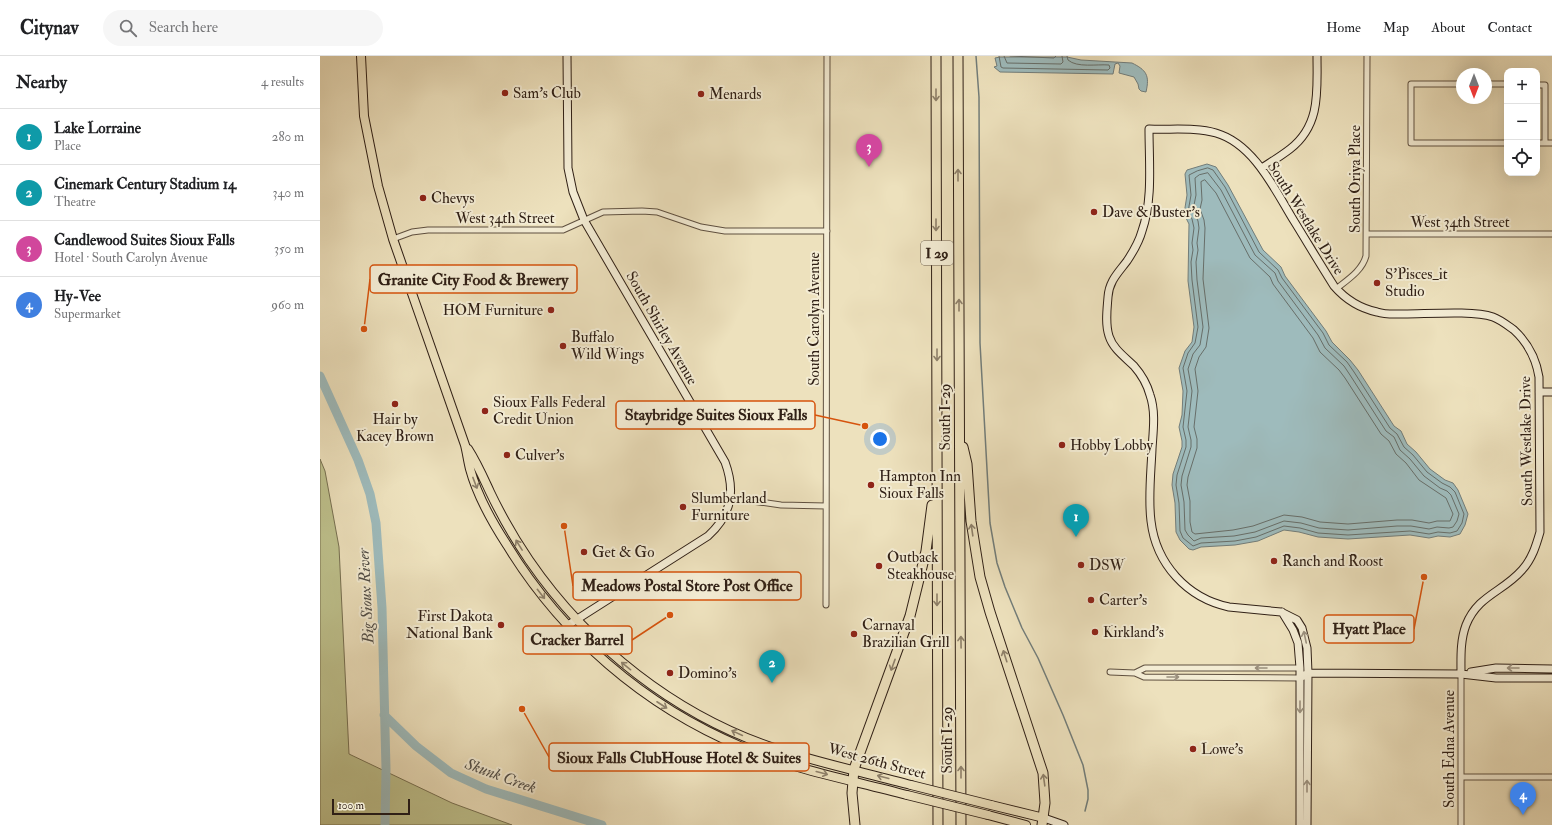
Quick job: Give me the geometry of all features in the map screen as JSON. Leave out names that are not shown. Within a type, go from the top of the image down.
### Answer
[{"type":"highway","name":"South I-29","points":[[936,56],[938,825]]},
{"type":"highway","name":"South I-29","points":[[958,56],[961,825]]},
{"type":"highway","points":[[958,85],[963,56]]},
{"type":"highway","points":[[959,428],[966,464],[971,521],[980,576],[990,612],[1041,766],[1045,791],[1043,822]]},
{"type":"highway","points":[[855,825],[852,802],[852,780],[854,769],[895,660],[916,598],[928,534],[937,450]]},
{"type":"main road","points":[[361,56],[362,89],[369,146],[378,186],[393,239],[466,445]]},
{"type":"main road","name":"West 26th Street","points":[[466,445],[478,465],[496,504],[521,548],[543,580],[577,620],[609,651],[646,681],[682,705],[746,738],[776,749],[991,805],[1043,822]]},
{"type":"main road","name":"West 26th Street","points":[[466,445],[470,469],[475,483],[501,535],[526,575],[550,606],[584,642],[620,674],[658,702],[693,723],[742,747],[773,759],[1026,825]]},
{"type":"street","name":"South Shirley Avenue","points":[[567,56],[568,168],[573,192],[584,220],[726,462],[729,472],[731,498],[725,516],[708,536],[568,625]]},
{"type":"street","name":"South Carolyn Avenue","points":[[826,606],[827,56]]},
{"type":"street","points":[[1262,168],[1289,150],[1299,141],[1308,128],[1316,106],[1317,56]]},
{"type":"street","name":"South Oriya Place","points":[[1336,289],[1364,263],[1367,251],[1367,56]]},
{"type":"street","points":[[1456,84],[1411,84],[1411,143],[1504,143]]},
{"type":"street","points":[[1492,84],[1504,84]]},
{"type":"street","points":[[1540,85],[1545,85],[1545,143]]},
{"type":"street","name":"South Westlake Drive","points":[[1282,612],[1229,607],[1217,604],[1200,596],[1184,585],[1172,574],[1160,554],[1154,537],[1151,515],[1153,415],[1151,396],[1141,375],[1112,343],[1107,330],[1109,287],[1137,244],[1146,217],[1149,198],[1149,129],[1203,130],[1217,133],[1232,139],[1245,150],[1262,168],[1336,289],[1343,297],[1353,303],[1378,313],[1476,314],[1492,317],[1506,324],[1519,335],[1530,349],[1537,364],[1539,377],[1540,532],[1536,548],[1528,562],[1519,573],[1488,596],[1472,613],[1463,635],[1461,674]]},
{"type":"street","points":[[1540,143],[1552,143]]},
{"type":"street","name":"West 34th Street","points":[[393,239],[412,232],[428,230],[563,230],[603,212],[612,211],[657,212],[701,227],[725,232],[826,230]]},
{"type":"street","name":"West 34th Street","points":[[1367,234],[1552,234]]},
{"type":"street","points":[[1539,392],[1552,392]]},
{"type":"street","points":[[731,498],[778,504],[826,506]]},
{"type":"street","points":[[1282,612],[1293,630],[1298,643],[1300,668],[1300,825]]},
{"type":"street","points":[[1282,612],[1297,620],[1302,628],[1307,648],[1307,825]]},
{"type":"street","points":[[1134,673],[1145,668],[1300,668],[1308,674]]},
{"type":"street","points":[[1461,674],[1496,668],[1552,668]]},
{"type":"street","points":[[1110,672],[1134,673],[1144,677],[1300,678],[1308,674],[1461,674],[1496,678],[1552,678]]},
{"type":"street","name":"South Edna Avenue","points":[[1461,674],[1461,825]]},
{"type":"street","points":[[1461,777],[1552,777]]},
{"type":"street","name":"West 26th Street","points":[[1043,822],[1064,825]]},
{"type":"green space","points":[[320,459],[325,471],[339,547],[349,754],[452,803],[512,825],[320,825]]},
{"type":"water","points":[[1067,57],[1081,60],[1132,63],[1141,68],[1146,74],[1146,92],[1139,89],[1134,77],[1119,73],[1120,66],[1118,63],[1115,64],[1113,74],[1000,72],[994,67],[997,66],[995,58]]},
{"type":"water","points":[[1207,164],[1216,167],[1228,185],[1263,250],[1281,267],[1285,276],[1326,331],[1332,342],[1358,370],[1394,426],[1401,431],[1407,444],[1416,452],[1430,469],[1445,480],[1453,483],[1458,490],[1468,514],[1465,525],[1460,534],[1450,537],[1438,536],[1429,538],[1410,535],[1348,539],[1318,537],[1284,530],[1258,541],[1235,545],[1201,547],[1193,550],[1189,549],[1180,540],[1176,532],[1175,503],[1172,485],[1173,474],[1182,447],[1179,427],[1182,415],[1183,391],[1179,368],[1185,351],[1192,342],[1194,327],[1188,281],[1189,224],[1184,214],[1187,195],[1185,174],[1187,170]]},
{"type":"waterway","points":[[976,56],[979,97],[980,343],[990,523],[997,563],[1005,587],[1022,628],[1038,658],[1063,715],[1083,765],[1088,790],[1088,799],[1085,811]]},
{"type":"waterway","name":"Big Sioux River","points":[[320,376],[358,460],[370,494],[376,523],[382,608],[386,769],[385,825]]},
{"type":"waterway","name":"Skunk Creek","points":[[384,715],[416,746],[451,773],[486,789],[602,825]]},
{"type":"place","name":"Sam's Club","points":[[505,93]]},
{"type":"place","name":"Menards","points":[[701,94]]},
{"type":"place","name":"Candlewood Suites Sioux Falls","points":[[869,167]]},
{"type":"place","name":"Chevys","points":[[423,198]]},
{"type":"place","name":"Dave & Buster's","points":[[1094,212]]},
{"type":"place","name":"S'Pisces_it Studio","points":[[1377,283]]},
{"type":"place","name":"HOM Furniture","points":[[551,310]]},
{"type":"place","name":"Granite City Food & Brewery","points":[[364,329]]},
{"type":"place","name":"Buffalo Wild Wings","points":[[563,346]]},
{"type":"place","name":"Hair by Kacey Brown","points":[[395,404]]},
{"type":"place","name":"Sioux Falls Federal Credit Union","points":[[485,411]]},
{"type":"place","name":"Staybridge Suites Sioux Falls","points":[[865,426]]},
{"type":"place","name":"Hobby Lobby","points":[[1062,445]]},
{"type":"place","name":"Culver's","points":[[507,455]]},
{"type":"place","name":"Hampton Inn Sioux Falls","points":[[871,485]]},
{"type":"place","name":"Slumberland Furniture","points":[[683,507]]},
{"type":"place","name":"Meadows Postal Store Post Office","points":[[564,526]]},
{"type":"place","name":"Lake Lorraine","points":[[1076,537]]},
{"type":"place","name":"Get & Go","points":[[584,552]]},
{"type":"place","name":"Ranch and Roost","points":[[1274,561]]},
{"type":"place","name":"DSW","points":[[1081,565]]},
{"type":"place","name":"Outback Steakhouse","points":[[879,566]]},
{"type":"place","name":"Hyatt Place","points":[[1424,577]]},
{"type":"place","name":"Carter's","points":[[1091,600]]},
{"type":"place","name":"Cracker Barrel","points":[[670,615]]},
{"type":"place","name":"First Dakota National Bank","points":[[501,625]]},
{"type":"place","name":"Kirkland's","points":[[1095,632]]},
{"type":"place","name":"Carnaval Brazilian Grill","points":[[854,634]]},
{"type":"place","name":"Domino's","points":[[670,673]]},
{"type":"place","name":"Cinemark Century Stadium 14","points":[[772,683]]},
{"type":"place","name":"Sioux Falls ClubHouse Hotel & Suites","points":[[522,709]]},
{"type":"place","name":"Lowe's","points":[[1193,749]]},
{"type":"place","name":"Hy-Vee","points":[[1523,815]]}]
